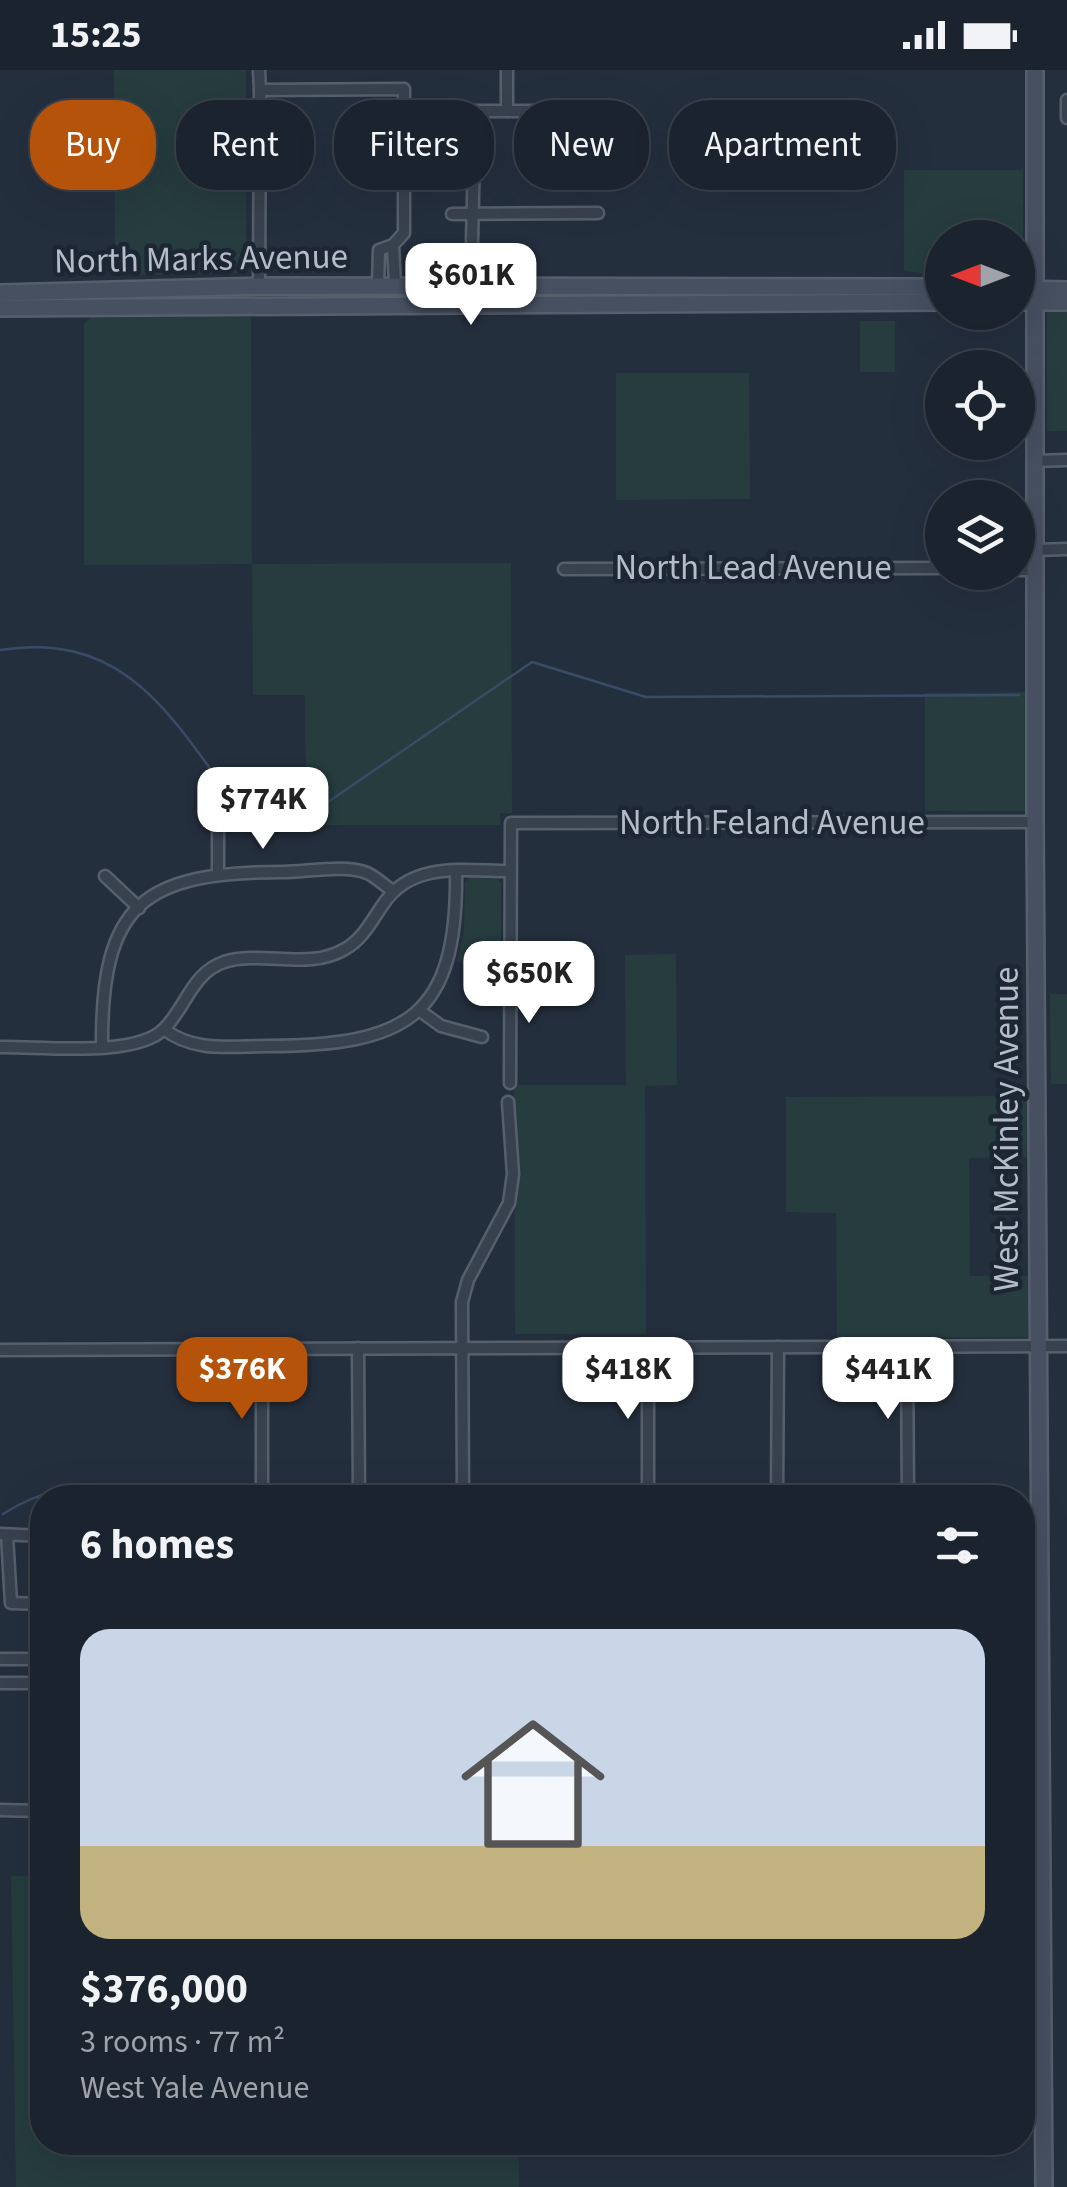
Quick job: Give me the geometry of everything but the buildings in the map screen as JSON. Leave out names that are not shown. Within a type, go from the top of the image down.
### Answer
[{"type":"main road","name":"West McKinley Avenue","points":[[1029,220],[1036,70]]},
{"type":"main road","points":[[670,304],[741,294],[756,284]]},
{"type":"main road","name":"North Marks Avenue","points":[[0,292],[387,285],[925,287]]},
{"type":"main road","points":[[508,285],[508,305]]},
{"type":"main road","points":[[1035,295],[1067,290]]},
{"type":"main road","points":[[1035,297],[1067,302]]},
{"type":"main road","name":"North Marks Avenue","points":[[0,308],[925,302]]},
{"type":"main road","name":"West McKinley Avenue","points":[[1027,330],[1034,480]]},
{"type":"main road","name":"West McKinley Avenue","points":[[1035,590],[1039,1346],[1035,1485]]},
{"type":"main road","name":"West McKinley Avenue","points":[[1035,1787],[1044,2187]]},
{"type":"street","points":[[259,70],[259,287]]},
{"type":"street","points":[[507,70],[507,111]]},
{"type":"street","points":[[260,90],[404,89],[404,233],[393,245],[382,246],[379,262],[387,285]]},
{"type":"street","points":[[1067,100],[1067,118]]},
{"type":"street","points":[[470,285],[475,111],[514,111]]},
{"type":"street","points":[[452,214],[598,213]]},
{"type":"street","points":[[387,285],[395,261],[393,245]]},
{"type":"street","points":[[379,262],[395,261]]},
{"type":"street","points":[[1034,461],[1067,460]]},
{"type":"street","points":[[1035,550],[1067,549]]},
{"type":"street","name":"North Lead Avenue","points":[[564,569],[925,568]]},
{"type":"street","name":"North Feland Avenue","points":[[510,872],[510,824],[1035,822]]},
{"type":"street","points":[[218,830],[218,872]]},
{"type":"street","points":[[164,1029],[180,1040],[203,1046],[332,1045],[377,1037],[419,1010],[438,984],[454,946],[456,871]]},
{"type":"street","points":[[102,1046],[105,966],[116,939],[139,908],[182,880],[218,872],[366,872],[393,891]]},
{"type":"street","points":[[0,1046],[132,1045],[164,1029],[210,969],[240,959],[310,959],[341,952],[359,938],[393,891],[421,873],[510,872],[510,1083]]},
{"type":"street","points":[[105,876],[139,908]]},
{"type":"street","points":[[419,1010],[440,1026],[482,1037]]},
{"type":"street","points":[[464,1485],[462,1302],[468,1280],[509,1203],[512,1174],[508,1102]]},
{"type":"street","points":[[776,1485],[778,1346]]},
{"type":"street","points":[[907,1346],[908,1485]]},
{"type":"street","points":[[0,1350],[1067,1346]]},
{"type":"street","points":[[262,1347],[262,1485]]},
{"type":"street","points":[[358,1348],[359,1485]]},
{"type":"street","points":[[648,1348],[648,1485]]},
{"type":"street","points":[[30,1536],[4,1535],[11,1603],[30,1604]]},
{"type":"street","points":[[0,1659],[30,1659]]},
{"type":"street","points":[[0,1683],[30,1683]]},
{"type":"street","points":[[0,1810],[30,1811]]},
{"type":"green space","points":[[114,70],[246,70],[246,100],[176,100],[176,190],[246,190],[246,273],[115,275],[115,190],[156,190],[156,100],[114,100]]},
{"type":"green space","points":[[904,170],[1023,170],[1023,220],[925,220],[925,274],[904,271]]},
{"type":"green space","points":[[1047,312],[1067,312],[1067,431],[1047,431]]},
{"type":"green space","points":[[251,315],[252,564],[84,565],[84,323],[91,317]]},
{"type":"green space","points":[[860,321],[895,321],[895,372],[860,372]]},
{"type":"green space","points":[[616,373],[749,373],[750,499],[616,500]]},
{"type":"green space","points":[[511,563],[512,813],[500,813],[500,825],[306,825],[305,695],[253,695],[252,564]]},
{"type":"green space","points":[[1025,692],[1025,811],[925,811],[925,693]]},
{"type":"green space","points":[[470,877],[495,877],[501,883],[501,969],[457,962],[464,931],[465,883]]},
{"type":"green space","points":[[676,954],[677,1085],[645,1086],[646,1334],[515,1334],[514,1085],[626,1085],[625,955]]},
{"type":"green space","points":[[1050,994],[1067,994],[1067,1084],[1051,1084]]},
{"type":"green space","points":[[1027,1096],[1027,1157],[969,1158],[970,1276],[1028,1276],[1028,1337],[837,1338],[836,1213],[786,1212],[786,1097]]},
{"type":"green space","points":[[30,1875],[30,2155],[519,2155],[519,2187],[16,2187],[11,1876]]},
{"type":"waterway","points":[[0,650],[45,648],[84,654],[116,669],[145,690],[170,716],[242,812],[254,818],[309,815],[532,662],[646,697],[1019,695]]},
{"type":"waterway","points":[[3,1514],[30,1500]]}]
